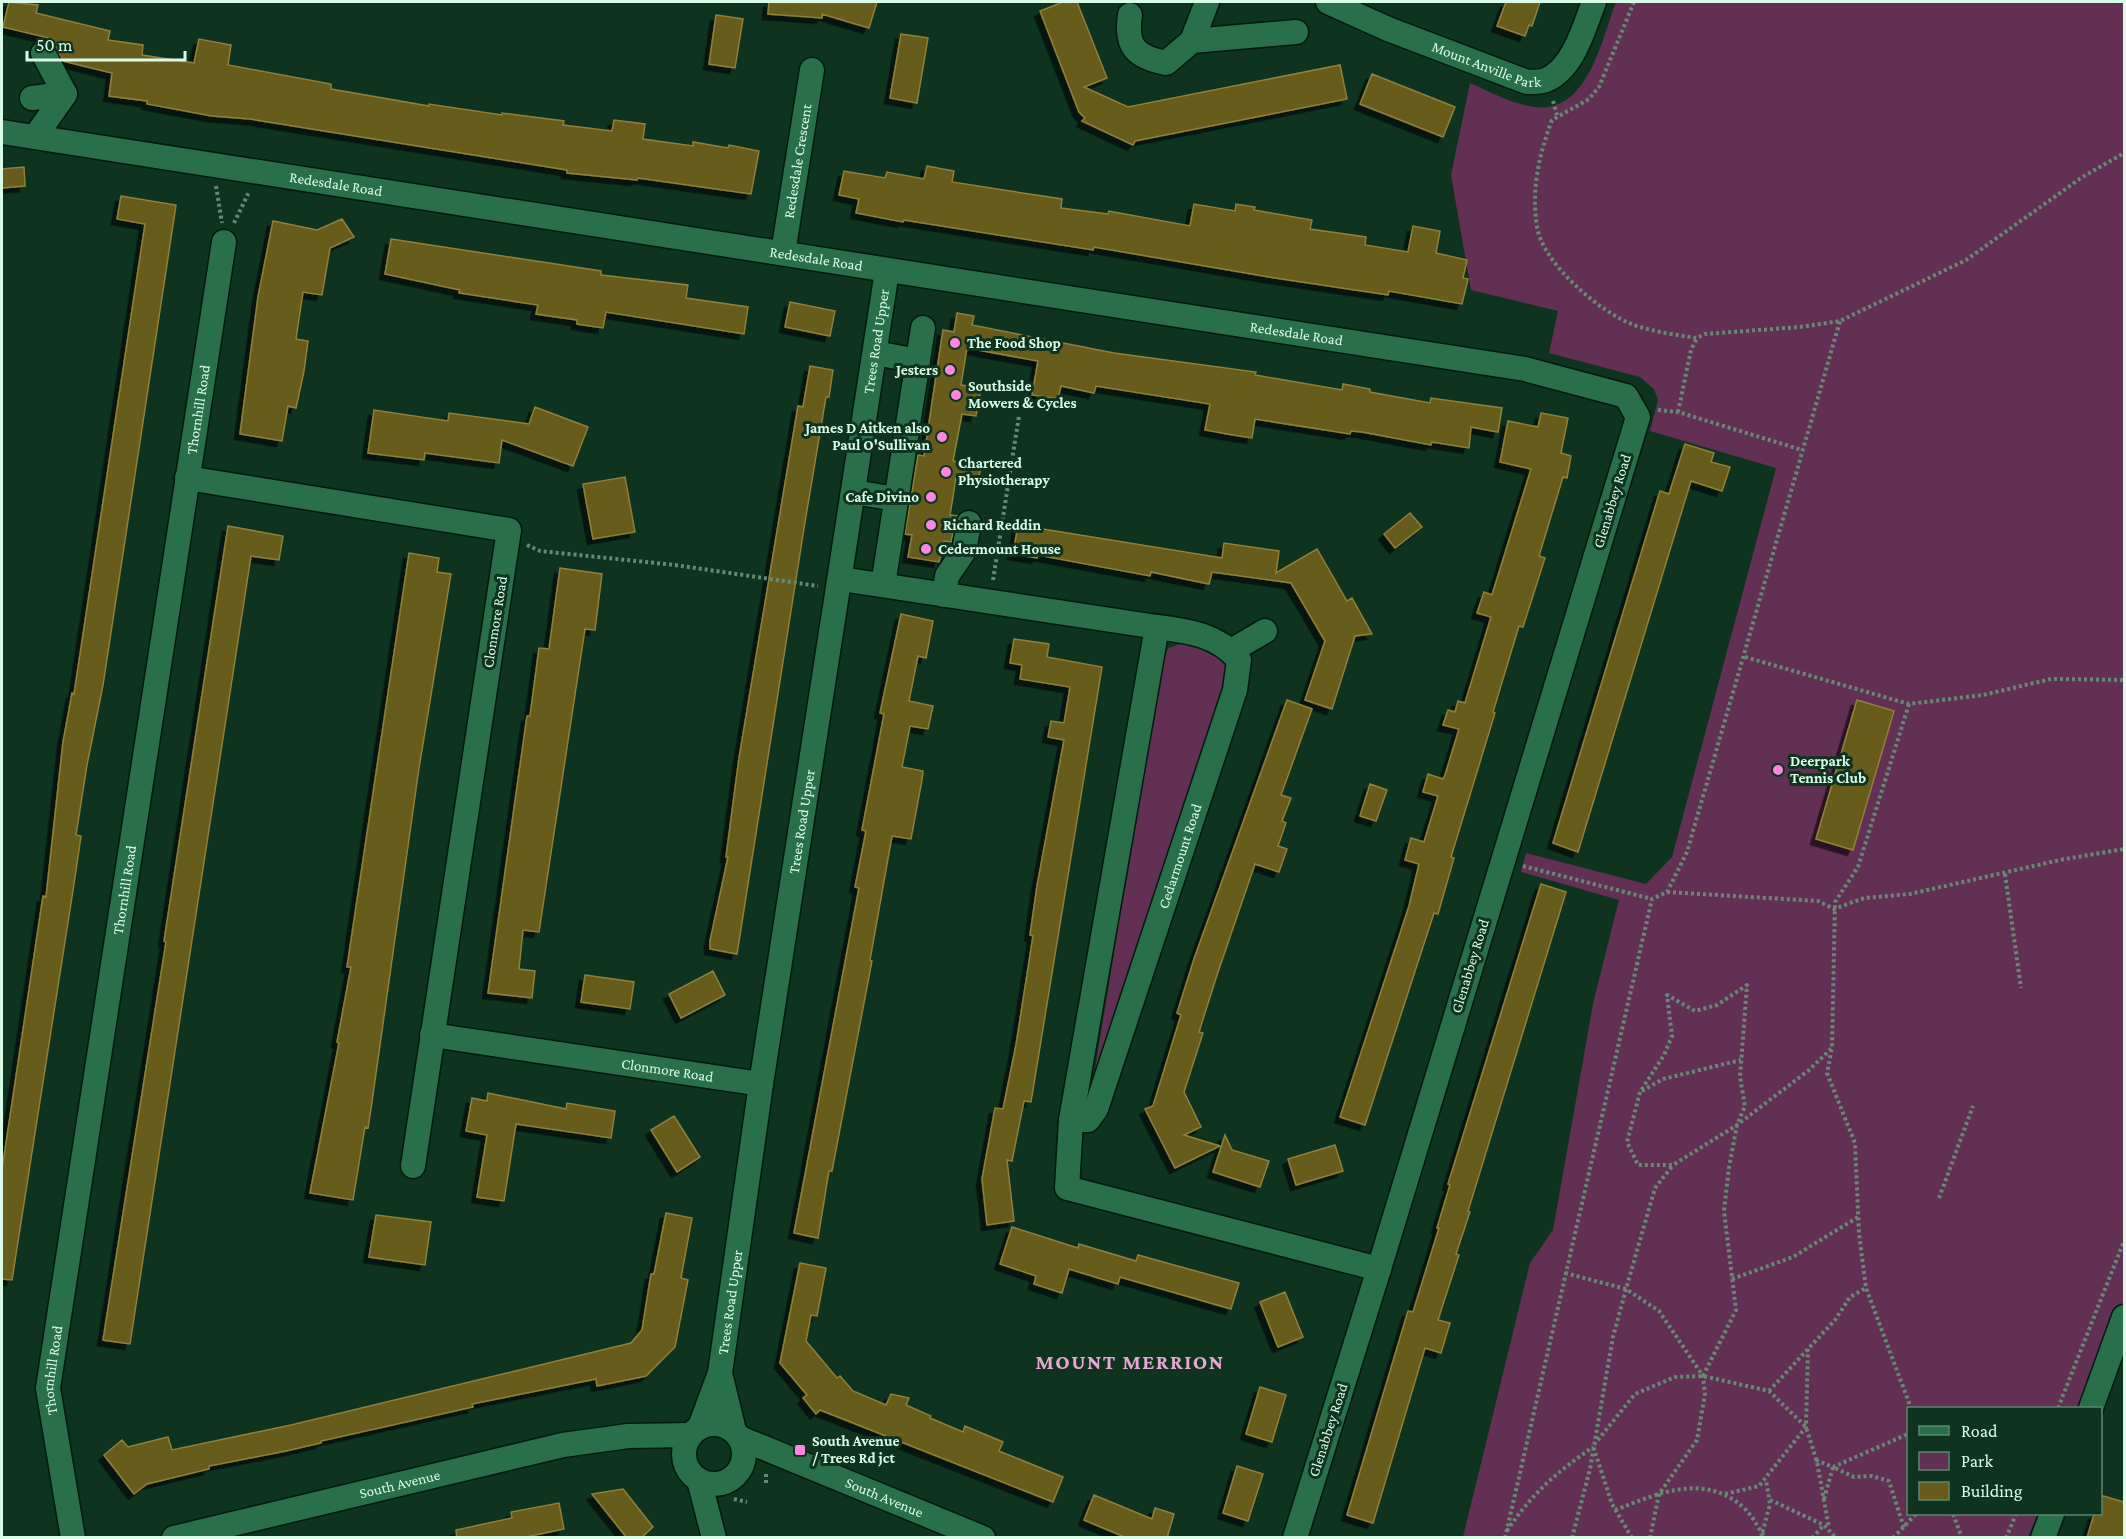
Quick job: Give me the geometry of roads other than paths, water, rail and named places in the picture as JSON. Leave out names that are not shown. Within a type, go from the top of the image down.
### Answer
[{"type":"street","points":[[1130,15],[1128,30],[1132,47],[1145,59],[1166,63],[1192,41],[1207,2]]},
{"type":"street","name":"Mount Anville Park","points":[[1337,3],[1388,29],[1527,82],[1546,80],[1562,69],[1577,44],[1594,2]]},
{"type":"street","points":[[1192,41],[1296,32]]},
{"type":"street","points":[[43,53],[65,94]]},
{"type":"street","name":"Redesdale Crescent","points":[[783,253],[812,70]]},
{"type":"street","points":[[32,98],[65,94]]},
{"type":"street","points":[[35,137],[65,94]]},
{"type":"street","name":"Redesdale Road","points":[[2,132],[1525,369],[1626,396]]},
{"type":"street","name":"Thornhill Road","points":[[73,1538],[48,1388],[224,242]]},
{"type":"street","name":"Trees Road Upper","points":[[720,1373],[761,1084],[887,271]]},
{"type":"street","points":[[883,585],[923,328]]},
{"type":"street","points":[[875,353],[918,360]]},
{"type":"street","name":"Glenabbey Road","points":[[1295,1538],[1638,417],[1626,396]]},
{"type":"street","name":"Clonmore Road","points":[[187,478],[509,530],[413,1166]]},
{"type":"street","points":[[854,492],[896,499]]},
{"type":"street","points":[[944,595],[947,576],[964,551],[969,523]]},
{"type":"street","points":[[841,579],[1158,627],[1212,637],[1231,651],[1265,631]]},
{"type":"street","points":[[1158,627],[1071,1120],[1067,1188],[1379,1269]]},
{"type":"street","name":"Cedarmount Road","points":[[1071,1120],[1088,1120],[1096,1109],[1235,690],[1239,660],[1231,651]]},
{"type":"street","name":"Clonmore Road","points":[[432,1035],[761,1084]]},
{"type":"street","points":[[2091,1407],[2124,1317]]},
{"type":"street","points":[[714,1534],[744,1458],[720,1373]]},
{"type":"street","points":[[720,1373],[691,1440],[692,1474],[708,1484],[734,1483],[776,1463]]},
{"type":"street","points":[[691,1440],[717,1424],[737,1435]]},
{"type":"street","name":"South Avenue","points":[[737,1435],[776,1463],[983,1538]]},
{"type":"street","name":"South Avenue","points":[[174,1538],[562,1445],[628,1436],[691,1440]]},
{"type":"street","points":[[699,1480],[714,1534]]},
{"type":"street","points":[[2043,1538],[2052,1515]]},
{"type":"place","name":"The Food Shop","points":[[955,343]]},
{"type":"place","name":"Jesters","points":[[950,370]]},
{"type":"place","name":"Southside Mowers & Cycles","points":[[956,395]]},
{"type":"place","name":"James D Aitken also Paul O'Sullivan","points":[[942,437]]},
{"type":"place","name":"Chartered Physiotherapy","points":[[946,472]]},
{"type":"place","name":"Cafe Divino","points":[[931,497]]},
{"type":"place","name":"Richard Reddin","points":[[931,525]]},
{"type":"place","name":"Cedermount House","points":[[926,549]]},
{"type":"place","name":"Deerpark Tennis Club","points":[[1778,770]]},
{"type":"place","name":"South Avenue / Trees Rd jct","points":[[800,1450]]},
{"type":"district","name":"MOUNT MERRION","points":[[1130,1362]]}]
